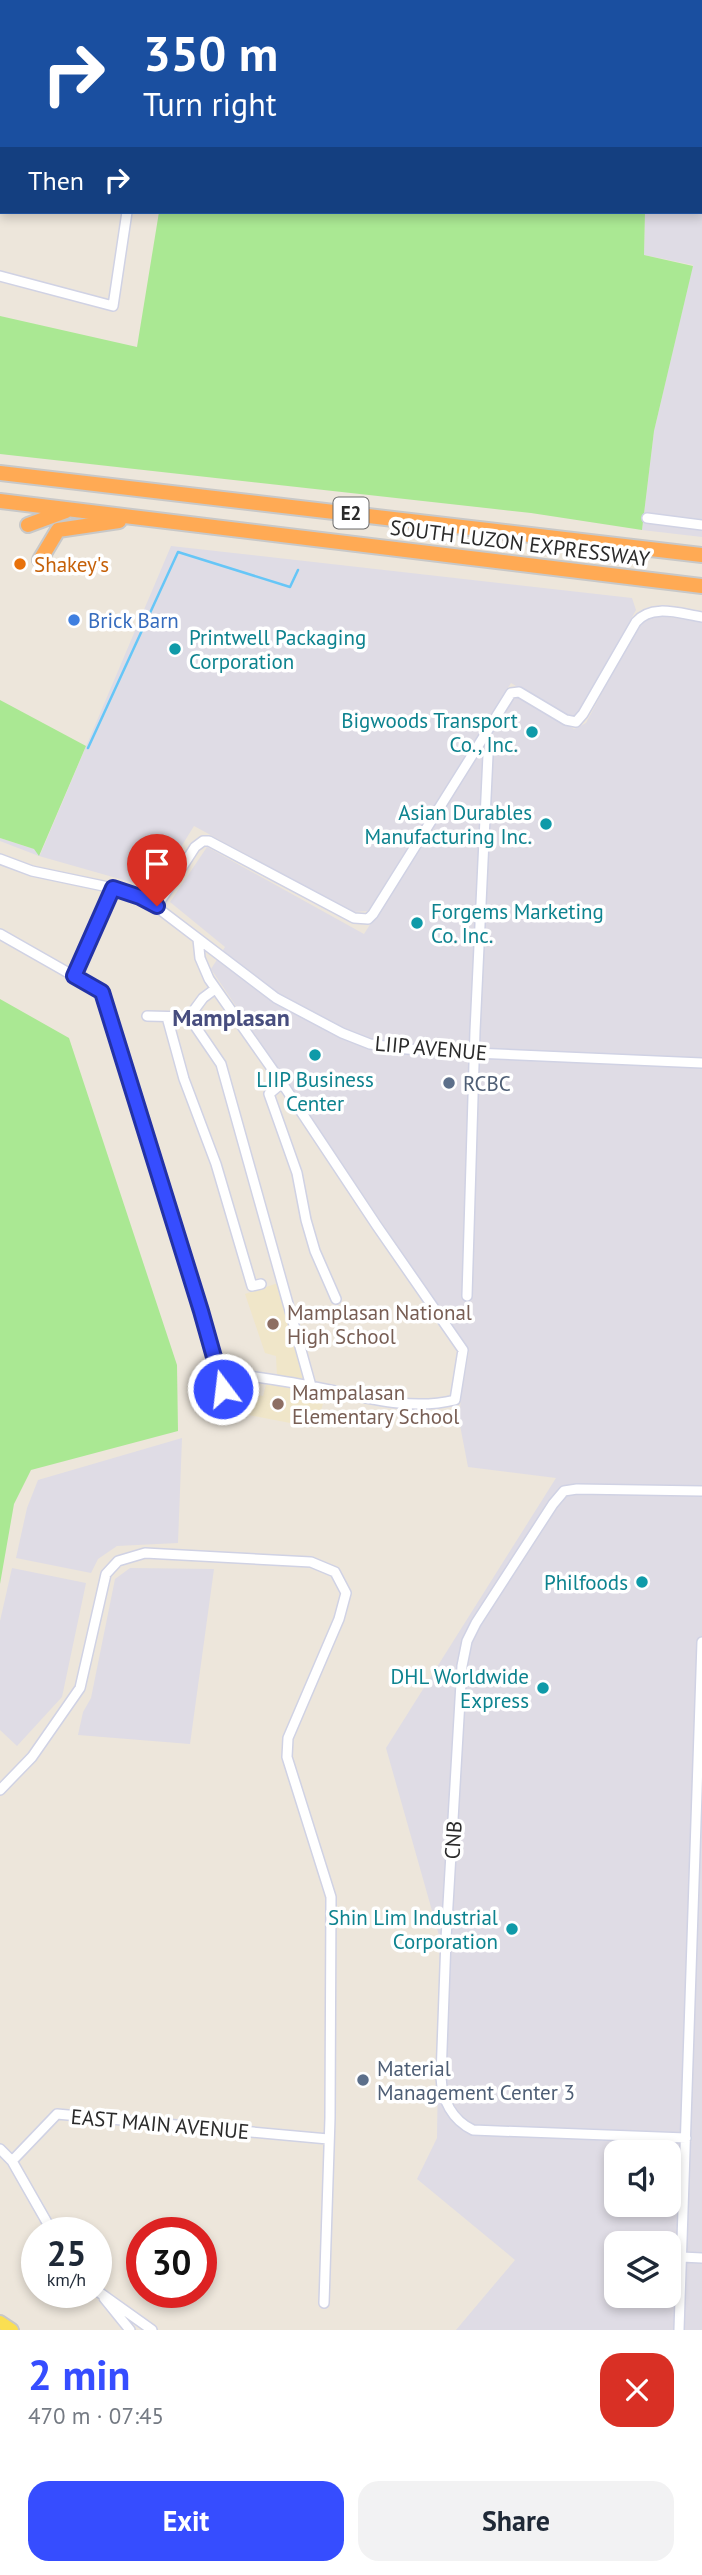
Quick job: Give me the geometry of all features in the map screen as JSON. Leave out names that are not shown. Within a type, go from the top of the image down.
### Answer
[{"type":"highway","name":"SOUTH LUZON EXPRESSWAY","points":[[0,473],[702,555]]},
{"type":"highway","name":"SOUTH LUZON EXPRESSWAY","points":[[0,501],[702,586]]},
{"type":"highway","points":[[29,525],[70,510]]},
{"type":"highway","points":[[40,560],[58,530],[139,517]]},
{"type":"main road","points":[[0,2322],[12,2330]]},
{"type":"street","points":[[0,276],[113,306],[126,214]]},
{"type":"street","points":[[647,518],[702,525]]},
{"type":"street","points":[[157,906],[195,848],[203,841],[209,841],[354,918],[370,918],[511,693],[519,692],[566,720],[576,722],[632,627],[643,614],[658,611],[702,617]]},
{"type":"street","points":[[467,1296],[474,1053],[488,755]]},
{"type":"street","name":"LIIP AVENUE","points":[[0,859],[32,871],[113,888],[140,897],[157,906],[276,998],[342,1033],[370,1044],[474,1053],[702,1063]]},
{"type":"street","points":[[74,976],[113,888]]},
{"type":"street","points":[[0,934],[102,992],[223,1389]]},
{"type":"street","points":[[198,939],[200,958],[215,989],[463,1350],[455,1400],[444,1403],[387,1402],[311,1386],[219,1372]]},
{"type":"street","points":[[189,1017],[203,998],[215,989]]},
{"type":"street","points":[[147,1016],[189,1017]]},
{"type":"street","points":[[167,1017],[184,1079],[216,1164],[252,1286],[261,1284]]},
{"type":"street","points":[[189,1017],[221,1064],[311,1386]]},
{"type":"street","points":[[282,1083],[269,1094],[298,1173],[306,1220],[315,1251],[337,1299]]},
{"type":"street","name":"CNB","points":[[686,2138],[477,2131],[462,2124],[449,2108],[443,2093],[442,2077],[446,1939],[463,1666],[471,1632],[564,1492],[576,1489],[702,1491]]},
{"type":"street","points":[[0,1790],[32,1757],[80,1688],[106,1574],[118,1562],[145,1553],[311,1562],[335,1572],[346,1593],[339,1619],[288,1738],[287,1757],[331,1897],[324,2303]]},
{"type":"street","points":[[679,2330],[702,1643]]},
{"type":"street","name":"EAST MAIN AVENUE","points":[[12,2161],[57,2114],[328,2139]]},
{"type":"street","points":[[0,2149],[12,2161],[44,2217]]},
{"type":"street","points":[[682,2257],[702,2258]]},
{"type":"street","points":[[112,2301],[152,2330]]},
{"type":"street","points":[[109,2308],[130,2330]]},
{"type":"shaded area","points":[[645,214],[702,214],[702,537],[642,530],[654,431],[693,265],[644,255]]},
{"type":"shaded area","points":[[171,546],[632,598],[636,610],[580,712],[569,718],[511,683],[368,911],[353,912],[194,826],[155,889],[39,856],[0,841],[0,838],[34,849],[40,855]]},
{"type":"shaded area","points":[[653,615],[702,622],[702,2330],[456,2330],[515,2260],[417,2179],[437,2138],[440,1939],[386,1748],[556,1478],[468,1467],[459,1420],[469,1352],[211,969],[225,947],[170,902],[207,847],[364,934],[516,695],[574,729],[586,723],[639,623]]},
{"type":"shaded area","name":"Mamplasan National High School","points":[[281,1282],[308,1382],[277,1376],[276,1356],[265,1353],[245,1294]]},
{"type":"shaded area","name":"Mampalasan Elementary School","points":[[267,1381],[326,1393],[316,1428],[233,1412],[237,1392],[263,1396]]},
{"type":"shaded area","points":[[182,1438],[178,1543],[117,1546],[98,1559],[91,1573],[16,1558],[27,1508],[38,1480]]},
{"type":"shaded area","points":[[12,1568],[86,1583],[62,1697],[17,1746],[0,1730],[0,1621]]},
{"type":"shaded area","points":[[130,1568],[214,1569],[190,1744],[78,1735],[83,1712],[91,1698],[115,1579]]},
{"type":"green space","points":[[159,214],[645,214],[644,255],[693,266],[654,431],[642,530],[531,513],[0,454],[0,316],[137,347]]},
{"type":"green space","points":[[0,700],[86,746],[39,856],[34,849],[0,838]]},
{"type":"green space","points":[[0,999],[69,1038],[177,1365],[178,1431],[31,1470],[14,1504],[0,1584]]},
{"type":"waterway","points":[[88,748],[178,552],[290,587],[298,570]]},
{"type":"place","name":"Shakey's","points":[[20,564]]},
{"type":"place","name":"Brick Barn","points":[[74,620]]},
{"type":"place","name":"Printwell Packaging Corporation","points":[[175,649]]},
{"type":"place","name":"Bigwoods Transport Co., Inc.","points":[[532,732]]},
{"type":"place","name":"Asian Durables Manufacturing Inc.","points":[[546,824]]},
{"type":"place","name":"Forgems Marketing Co. Inc.","points":[[417,923]]},
{"type":"place","name":"LIIP Business Center","points":[[315,1055]]},
{"type":"place","name":"RCBC","points":[[449,1083]]},
{"type":"place","name":"Mamplasan National High School","points":[[273,1324]]},
{"type":"place","name":"Mampalasan Elementary School","points":[[278,1404]]},
{"type":"place","name":"Philfoods","points":[[642,1582]]},
{"type":"place","name":"DHL Worldwide Express","points":[[543,1688]]},
{"type":"place","name":"Shin Lim Industrial Corporation","points":[[512,1929]]},
{"type":"place","name":"Material Management Center 3","points":[[363,2080]]},
{"type":"district","name":"Mamplasan","points":[[231,1017]]},
{"type":"route","points":[[157,906],[113,888],[74,976],[102,992],[223,1389]]}]
